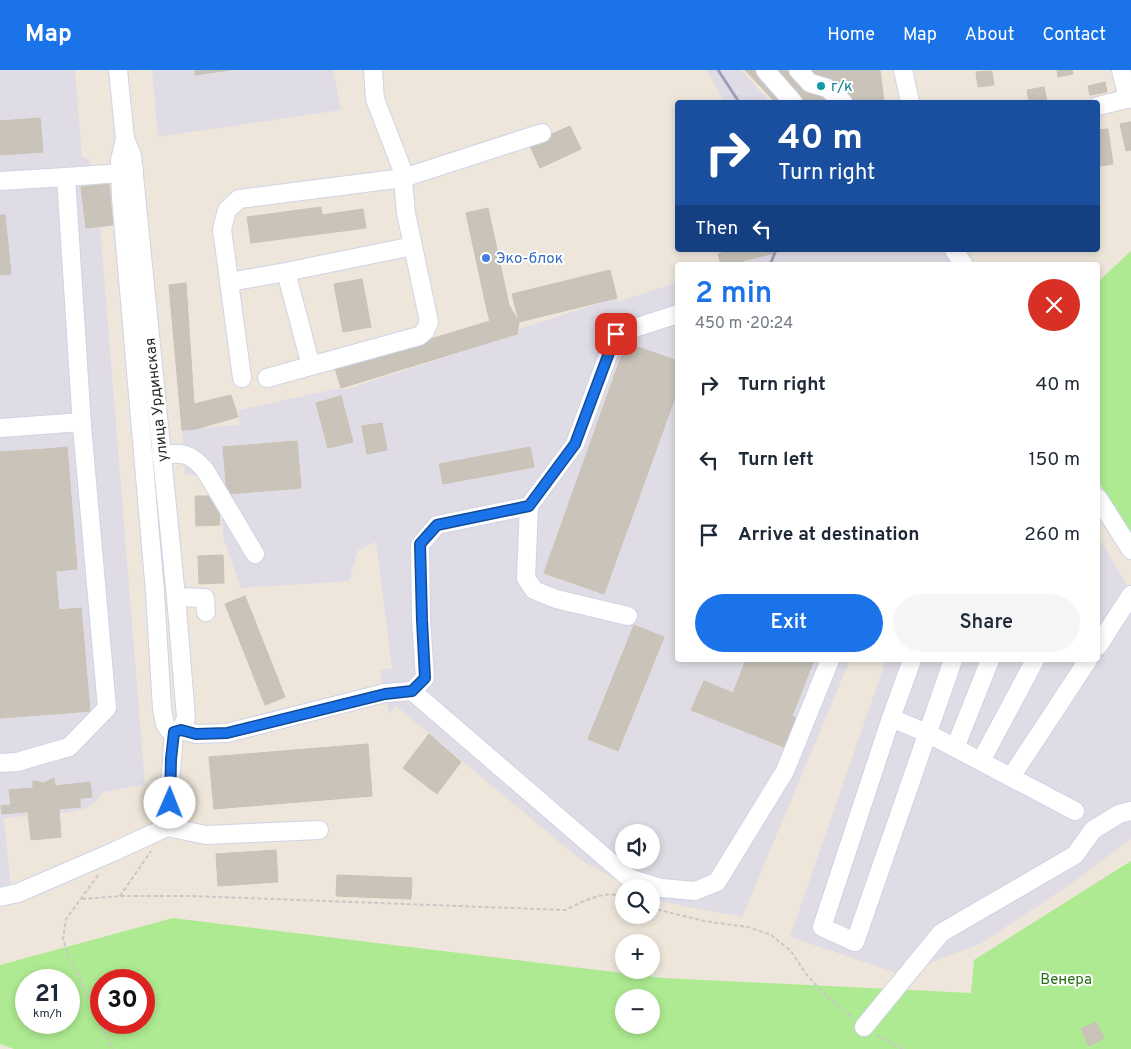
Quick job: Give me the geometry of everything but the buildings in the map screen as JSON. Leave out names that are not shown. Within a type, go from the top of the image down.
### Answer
[{"type":"street","points":[[118,70],[125,139],[120,160],[127,172],[121,197],[155,592],[162,709],[165,724],[169,730],[196,734],[227,733],[385,694],[412,691],[425,678],[420,544],[437,525],[529,506]]},
{"type":"street","points":[[267,378],[419,336],[425,331],[428,322],[406,213],[402,169],[375,99],[373,70]]},
{"type":"street","points":[[765,70],[790,100]]},
{"type":"street","points":[[798,70],[810,83],[828,88],[841,100]]},
{"type":"street","points":[[902,70],[910,100]]},
{"type":"street","points":[[1100,106],[1130,98],[1120,70]]},
{"type":"street","points":[[242,378],[222,229],[227,210],[239,199],[403,178],[542,133]]},
{"type":"street","points":[[0,181],[127,172]]},
{"type":"street","name":"улица Урдинская","points":[[127,172],[161,455],[186,718],[178,731],[167,827]]},
{"type":"street","points":[[0,764],[17,762],[69,747],[107,708],[82,422],[66,177]]},
{"type":"street","points":[[229,282],[413,246]]},
{"type":"street","points":[[286,272],[311,366]]},
{"type":"street","points":[[628,616],[556,600],[534,590],[526,578],[529,506],[575,444],[616,334],[675,315]]},
{"type":"street","points":[[0,428],[82,422]]},
{"type":"street","points":[[161,455],[179,452],[195,458],[205,470],[255,554]]},
{"type":"street","points":[[1100,505],[1131,550]]},
{"type":"street","points":[[1100,643],[1131,595]]},
{"type":"street","points":[[176,597],[205,598],[206,612]]},
{"type":"street","points":[[412,691],[629,878],[662,888],[695,891],[717,882],[785,771],[829,662]]},
{"type":"street","points":[[911,662],[822,927],[855,942],[952,662]]},
{"type":"street","points":[[955,748],[989,662]]},
{"type":"street","points":[[981,761],[1034,662]]},
{"type":"street","points":[[1011,777],[1087,662]]},
{"type":"street","points":[[891,718],[927,733],[1075,811]]},
{"type":"street","points":[[864,1028],[941,933],[1076,855],[1094,830],[1119,814],[1131,811]]},
{"type":"street","points":[[0,897],[18,893],[167,827],[206,835],[319,830]]},
{"type":"path","points":[[120,896],[151,850]]},
{"type":"path","points":[[113,852],[66,920],[63,939],[69,956],[113,1049]]},
{"type":"path","points":[[82,899],[120,896],[202,897],[565,910],[595,896],[615,894]]},
{"type":"path","points":[[660,910],[704,921],[748,928],[771,935],[791,951],[806,974],[827,997],[864,1028],[903,1049]]},
{"type":"shaded area","points":[[0,70],[75,70],[82,157],[89,159],[94,185],[109,184],[113,225],[100,226],[145,785],[103,792],[87,808],[70,812],[4,818],[11,889],[0,891]]},
{"type":"shaded area","points":[[152,70],[333,70],[341,110],[158,137]]},
{"type":"shaded area","points":[[707,70],[741,70],[768,100],[723,100]]},
{"type":"shaded area","points":[[945,252],[951,262],[739,262],[773,253]]},
{"type":"shaded area","points":[[675,283],[675,662],[849,662],[742,917],[660,901],[660,879],[615,879],[582,861],[396,706],[389,713],[380,670],[392,668],[376,542],[358,550],[349,581],[241,588],[223,537],[221,502],[202,476],[185,474],[182,430],[239,425],[239,410],[335,389],[344,390],[517,334],[519,329],[617,298],[618,302]]},
{"type":"shaded area","points":[[1100,539],[1131,592],[1131,839],[1068,886],[980,944],[900,974],[790,937],[885,662],[1100,662]]},
{"type":"green space","points":[[1131,251],[1131,534],[1100,484],[1100,280]]},
{"type":"green space","name":"Венера","points":[[1131,861],[1131,1049],[14,1049],[0,1044],[0,965],[173,918],[615,972],[615,979],[660,978],[971,993],[974,960]]},
{"type":"railway","points":[[718,70],[738,100]]},
{"type":"railway","points":[[771,262],[775,252]]},
{"type":"place","name":"г/к","points":[[821,86]]},
{"type":"place","name":"Эко-блок","points":[[486,258]]},
{"type":"route","points":[[170,803],[174,732],[181,730],[196,734],[227,733],[385,694],[412,691],[425,678],[420,544],[437,525],[529,506],[575,444],[616,334]]}]
